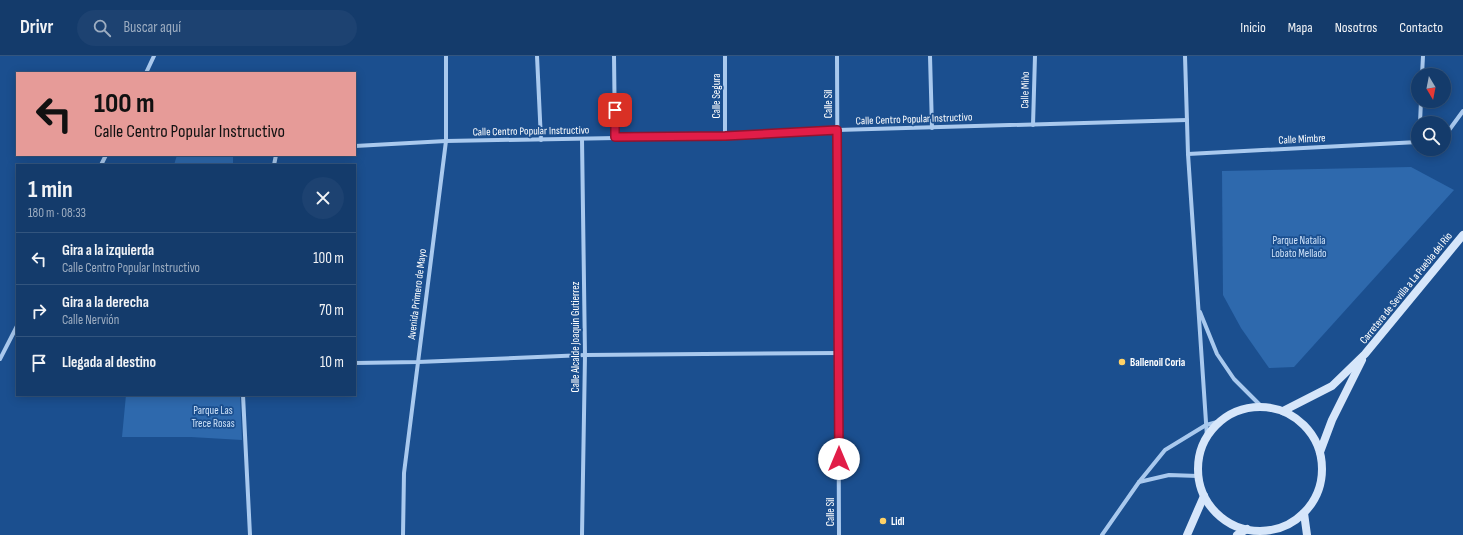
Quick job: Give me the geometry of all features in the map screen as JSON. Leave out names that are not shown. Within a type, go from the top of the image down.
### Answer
[{"type":"main road","name":"Carretera de Sevilla a La Puebla del Río","points":[[1283,411],[1332,386],[1365,354],[1463,236]]},
{"type":"main road","name":"Carretera de Sevilla a La Puebla del Río","points":[[1320,452],[1332,420],[1365,354]]},
{"type":"main road","points":[[1262,407],[1283,411],[1300,421],[1313,435],[1320,452],[1322,474],[1316,495],[1304,513],[1282,527],[1260,533],[1234,525],[1222,518],[1212,508],[1204,496],[1198,476],[1200,456],[1207,437],[1221,421],[1240,410],[1262,407]]},
{"type":"main road","points":[[1187,535],[1204,496]]},
{"type":"main road","points":[[1304,513],[1307,535]]},
{"type":"main road","points":[[1237,535],[1248,529]]},
{"type":"street","points":[[146,72],[154,56]]},
{"type":"street","name":"Avenida Primero de Mayo","points":[[403,535],[404,473],[446,141],[446,56]]},
{"type":"street","points":[[537,56],[541,140]]},
{"type":"street","points":[[614,56],[615,137]]},
{"type":"street","name":"Calle Segura","points":[[725,56],[725,136]]},
{"type":"street","name":"Calle Sil","points":[[837,56],[839,535]]},
{"type":"street","points":[[930,56],[932,128]]},
{"type":"street","name":"Calle Miño","points":[[1033,125],[1035,56]]},
{"type":"street","points":[[1185,56],[1186,120],[1207,437]]},
{"type":"street","points":[[1422,68],[1423,56]]},
{"type":"street","points":[[1451,127],[1463,111]]},
{"type":"street","name":"Calle Centro Popular Instructivo","points":[[356,146],[446,141],[725,136],[837,130],[1186,120]]},
{"type":"street","name":"Calle Alcalde Joaquin Gutierrez","points":[[582,139],[585,356],[582,535]]},
{"type":"street","name":"Calle Mimbre","points":[[1188,154],[1411,142]]},
{"type":"street","points":[[1198,308],[1217,354],[1234,379],[1262,407]]},
{"type":"street","points":[[0,359],[16,328]]},
{"type":"street","points":[[356,363],[585,356],[838,353]]},
{"type":"street","points":[[243,396],[250,535]]},
{"type":"street","points":[[1102,535],[1139,482],[1165,450],[1206,425],[1221,421]]},
{"type":"street","points":[[1139,482],[1169,475],[1198,476]]},
{"type":"green space","points":[[177,156],[233,156],[233,164],[174,164]]},
{"type":"green space","name":"Parque Natalia Lobato Mellado","points":[[1411,167],[1454,190],[1294,367],[1269,368],[1241,328],[1223,295],[1222,171]]},
{"type":"green space","name":"Parque Las Trece Rosas","points":[[126,396],[240,396],[242,440],[191,437],[122,437]]},
{"type":"place","name":"Ballenoil Coria","points":[[1122,362]]},
{"type":"place","name":"Lidl","points":[[883,521]]},
{"type":"route","points":[[615,110],[615,137],[725,136],[837,130],[839,459]]}]
